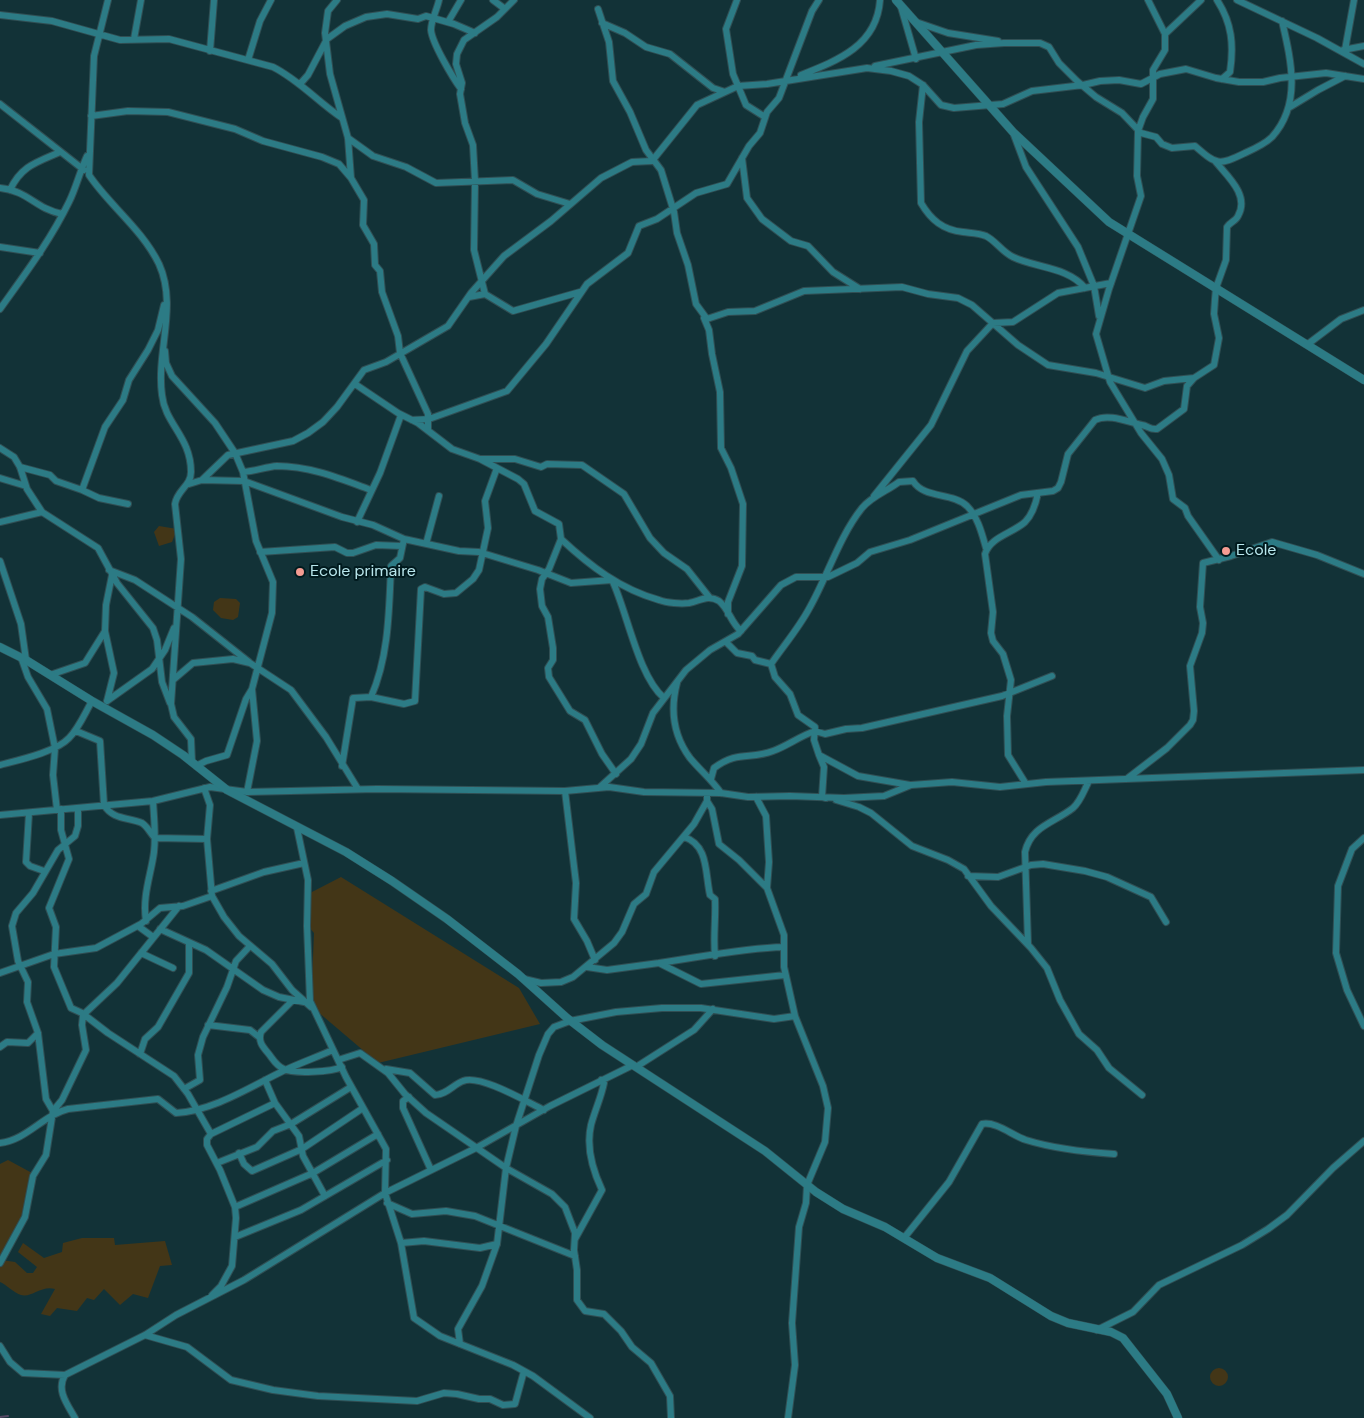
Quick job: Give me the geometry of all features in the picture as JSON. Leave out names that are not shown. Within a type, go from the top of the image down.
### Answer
[{"type":"street","points":[[89,174],[94,56],[108,0]]},
{"type":"street","points":[[134,39],[141,0]]},
{"type":"street","points":[[210,51],[214,0]]},
{"type":"street","points":[[248,60],[260,21],[271,0]]},
{"type":"street","points":[[337,0],[328,11],[326,20],[327,39],[330,74],[348,138],[351,178]]},
{"type":"street","points":[[439,0],[431,28],[433,41],[461,89]]},
{"type":"street","points":[[448,22],[461,0]]},
{"type":"street","points":[[493,0],[505,9]]},
{"type":"street","points":[[514,0],[464,40],[457,54],[456,64],[462,83],[464,123],[473,145],[475,181],[472,238],[480,282],[486,294],[513,311],[580,292]]},
{"type":"street","points":[[737,0],[726,29],[733,74],[746,105],[765,117]]},
{"type":"street","points":[[412,420],[429,419],[507,392],[546,344],[580,292],[597,274],[628,253],[639,226],[673,209],[696,193],[727,184],[742,158],[760,133],[765,117],[779,98],[812,12],[819,0]]},
{"type":"street","points":[[786,81],[817,69],[862,44],[875,24],[880,0]]},
{"type":"street","points":[[1148,0],[1165,34],[1165,50],[1155,66],[1152,78],[1152,102],[1143,117],[1138,131],[1137,170],[1141,196],[1111,283],[1096,334],[1097,343],[1108,377],[1137,425],[1162,459],[1169,475],[1173,499],[1185,508],[1188,516],[1219,560]]},
{"type":"street","points":[[1165,34],[1201,0]]},
{"type":"street","points":[[1217,0],[1231,28],[1232,43],[1230,72],[1222,79]]},
{"type":"street","points":[[1237,0],[1342,50],[1364,64]]},
{"type":"street","points":[[1342,50],[1354,0]]},
{"type":"street","points":[[898,3],[1014,132],[1109,222],[1364,380]]},
{"type":"street","points":[[898,3],[916,59]]},
{"type":"street","points":[[598,9],[609,42],[613,81],[630,112],[652,161],[661,170],[673,209],[677,234],[688,265],[692,290],[709,330],[720,392],[721,448],[731,468],[743,504],[742,566],[728,602],[728,614]]},
{"type":"street","points":[[300,84],[308,75],[327,39],[350,22],[381,14],[418,19],[426,16],[434,17],[475,33]]},
{"type":"street","points":[[0,15],[52,21],[120,40],[169,39],[273,67],[300,84],[324,106],[342,118]]},
{"type":"street","points":[[1215,162],[1243,154],[1272,138],[1290,107],[1292,77],[1282,21]]},
{"type":"street","points":[[915,22],[948,32],[1004,43]]},
{"type":"street","points":[[602,23],[625,33],[646,47],[670,54],[714,88],[725,92]]},
{"type":"street","points":[[202,480],[220,461],[234,453],[247,452],[298,439],[323,422],[355,384],[364,370],[386,362],[400,352],[448,326],[468,297],[504,256],[606,174],[632,162],[652,161],[697,105],[737,86],[786,81],[866,68],[976,45],[1026,42],[1049,46],[1059,63],[1083,85],[1122,113],[1138,131],[1145,135],[1156,137],[1162,144],[1172,148],[1195,146],[1208,159],[1215,162],[1238,189],[1241,206],[1238,217],[1227,227],[1226,260],[1216,288],[1214,314],[1219,338],[1217,356],[1210,369],[1194,378],[1187,386],[1184,409],[1173,419],[1152,430],[1142,425],[1110,417],[1095,420],[1068,454],[1058,488],[1053,491],[1021,494],[910,540],[870,552],[857,563],[824,577],[796,577],[781,584],[741,632],[727,643],[710,650],[686,670],[654,713],[639,749],[616,774],[600,786]]},
{"type":"street","points":[[1342,50],[1364,46]]},
{"type":"street","points":[[866,68],[900,73],[923,85],[946,108],[1008,102],[1032,91],[1094,82],[1113,80],[1141,84],[1152,78],[1186,69],[1222,79],[1251,83],[1326,73],[1364,79]]},
{"type":"street","points":[[1290,107],[1346,76]]},
{"type":"street","points":[[923,85],[919,122],[921,203],[926,212],[940,225],[958,232],[985,236],[1014,258],[1069,275],[1079,281],[1085,288]]},
{"type":"street","points":[[0,104],[89,174],[124,213],[158,263],[166,297],[164,340],[160,364],[162,395],[167,412],[187,445],[191,466],[189,484]]},
{"type":"street","points":[[91,116],[128,111],[168,112],[234,128],[263,141],[322,156],[339,164],[351,178],[364,200],[363,225],[374,244],[375,265],[380,271],[382,292],[398,336],[400,352],[429,419],[428,430]]},
{"type":"street","points":[[1014,132],[1026,167],[1078,247],[1094,286],[1100,320]]},
{"type":"street","points":[[348,138],[373,156],[406,167],[436,183],[513,180],[537,194],[570,204]]},
{"type":"street","points":[[10,190],[16,177],[22,171],[60,152]]},
{"type":"street","points":[[0,309],[40,253],[62,214],[89,153]]},
{"type":"street","points":[[742,158],[747,198],[762,219],[791,241],[808,246],[833,272],[864,290]]},
{"type":"street","points":[[0,188],[23,193],[40,208],[62,214]]},
{"type":"street","points":[[0,247],[40,253]]},
{"type":"street","points":[[771,664],[800,626],[843,538],[862,508],[873,497],[931,424],[967,350],[993,323],[1008,324],[1058,293],[1111,283]]},
{"type":"street","points":[[703,316],[710,320],[728,312],[755,311],[810,290],[848,288],[864,290],[902,287],[958,298],[972,304],[1041,362],[1078,372],[1108,377],[1145,388],[1164,381],[1194,378]]},
{"type":"street","points":[[468,297],[486,294]]},
{"type":"street","points":[[82,490],[105,427],[123,400],[129,380],[158,330],[166,297]]},
{"type":"street","points":[[1308,344],[1341,319],[1364,310]]},
{"type":"street","points":[[164,340],[166,362],[172,376],[216,423],[243,472],[254,534],[273,582],[274,599],[258,668],[228,754],[194,764]]},
{"type":"street","points":[[355,384],[428,430],[452,449],[497,468],[524,484],[536,511],[559,524],[561,539],[546,574],[540,594],[542,606],[548,617],[553,648],[553,660],[548,668],[550,682],[570,711],[585,720],[602,754],[616,774]]},
{"type":"street","points":[[357,522],[401,414]]},
{"type":"street","points":[[0,448],[14,457],[20,467],[26,486],[42,512],[98,548],[110,572],[153,628],[157,640],[162,682],[174,717],[191,739],[194,764]]},
{"type":"street","points":[[480,460],[515,459],[540,467],[547,464],[584,467],[624,494],[650,538],[664,553],[687,569],[710,598]]},
{"type":"street","points":[[20,467],[50,475],[56,481],[99,498],[128,504]]},
{"type":"street","points":[[243,472],[272,467],[292,467],[325,474],[371,490]]},
{"type":"street","points":[[342,766],[352,698],[371,697],[404,704],[414,701],[421,589],[425,587],[444,594],[456,593],[474,579],[480,570],[488,528],[485,501],[497,468]]},
{"type":"street","points":[[0,478],[26,486]]},
{"type":"street","points":[[171,704],[181,559],[175,504],[176,496],[189,484],[202,480],[244,481],[357,522],[372,525],[403,543]]},
{"type":"street","points":[[873,497],[888,491],[899,482],[913,481],[918,489],[957,500],[966,505],[974,514],[986,548],[986,567],[993,612],[991,633],[1010,673],[1007,716],[1008,756],[1026,784]]},
{"type":"street","points":[[986,548],[1030,516],[1038,493]]},
{"type":"street","points":[[426,544],[439,496]]},
{"type":"street","points":[[0,522],[42,512]]},
{"type":"street","points":[[561,539],[585,561],[612,580],[659,600],[690,603],[710,598],[719,601],[734,626],[741,632]]},
{"type":"street","points":[[1127,779],[1167,748],[1190,726],[1193,720],[1190,666],[1200,643],[1203,623],[1200,614],[1202,565],[1205,562],[1219,560],[1277,542],[1364,574]]},
{"type":"street","points":[[371,697],[380,675],[385,651],[392,566],[400,558],[403,543]]},
{"type":"street","points":[[260,552],[335,547],[347,553],[354,553],[376,545],[426,544],[484,554],[570,583],[612,580]]},
{"type":"street","points":[[0,561],[21,624],[23,658],[28,677],[45,705],[55,748],[53,775],[61,829],[69,853],[69,861],[49,908],[56,927],[54,967],[62,982],[70,1007],[174,1076],[211,1134]]},
{"type":"street","points":[[110,572],[135,580],[214,632],[250,663],[291,690],[326,737],[342,766],[358,789]]},
{"type":"street","points":[[104,704],[114,673],[105,631],[110,572]]},
{"type":"street","points":[[612,580],[642,662],[655,689],[664,698]]},
{"type":"street","points":[[104,704],[152,669],[159,661],[177,620]]},
{"type":"street","points":[[50,675],[86,663],[105,631]]},
{"type":"street","points":[[727,643],[736,653],[752,656],[756,660],[771,664]]},
{"type":"street","points":[[0,647],[23,658],[92,701],[104,704],[194,764],[227,790],[346,852],[392,881],[447,919],[524,979],[570,1021],[634,1066],[765,1151],[807,1185],[843,1209],[904,1238],[937,1258],[990,1278],[1051,1316],[1116,1334],[1128,1344],[1167,1394],[1178,1418]]},
{"type":"street","points":[[173,680],[193,662],[233,659],[250,663]]},
{"type":"street","points":[[771,664],[775,678],[790,694],[798,715],[813,725],[815,731],[814,740],[824,767],[822,797]]},
{"type":"street","points":[[711,779],[714,768],[724,760],[742,755],[773,751],[815,731],[825,734],[846,729],[871,727],[881,722],[987,700],[1052,676]]},
{"type":"street","points":[[678,682],[673,707],[677,734],[690,758],[711,779],[721,793]]},
{"type":"street","points":[[247,792],[258,742],[252,689]]},
{"type":"street","points":[[0,765],[55,748],[66,742],[76,730],[92,701]]},
{"type":"street","points":[[76,730],[100,741],[104,805],[116,816],[145,825],[155,838]]},
{"type":"street","points":[[819,754],[858,776],[911,786]]},
{"type":"street","points":[[0,816],[153,801],[210,787],[247,792],[358,789],[565,791],[600,786],[644,792],[721,793],[756,797],[822,797],[884,796],[911,786],[952,782],[1000,787],[1127,779],[1364,770]]},
{"type":"street","points":[[1028,944],[1025,922],[1025,852],[1032,836],[1040,828],[1078,804],[1088,781]]},
{"type":"street","points":[[204,788],[210,805],[207,839],[212,894],[229,925],[272,964],[292,990],[312,1008]]},
{"type":"street","points":[[565,791],[576,883],[574,919],[587,941],[595,960]]},
{"type":"street","points":[[524,979],[541,983],[561,982],[573,977],[587,967],[620,936],[634,904],[646,894],[654,872],[684,837],[707,801],[707,793]]},
{"type":"street","points":[[756,797],[766,816],[769,862],[767,888],[781,926],[785,975],[795,1016],[823,1086],[828,1108],[824,1142],[807,1185],[797,1253],[792,1323],[795,1365],[788,1418]]},
{"type":"street","points":[[822,797],[859,807],[872,813],[912,846],[958,865],[992,906],[1028,944],[1049,972],[1051,981],[1079,1034],[1097,1050],[1109,1068],[1142,1095]]},
{"type":"street","points":[[146,921],[146,888],[152,865],[155,838],[153,801]]},
{"type":"street","points":[[707,801],[712,808],[719,844],[739,860],[767,888]]},
{"type":"street","points":[[53,1114],[46,1099],[38,1033],[27,1002],[28,982],[19,965],[13,922],[20,907],[36,888],[44,871],[60,847],[72,839],[77,831],[78,808]]},
{"type":"street","points":[[29,813],[26,862],[30,866],[44,871]]},
{"type":"street","points":[[297,828],[308,880],[307,960],[309,995],[312,1008],[351,1087],[386,1149],[385,1193],[401,1243],[414,1318],[440,1336],[524,1371],[590,1418]]},
{"type":"street","points":[[684,837],[696,842],[702,852],[710,895],[714,899],[716,920],[713,938],[715,956]]},
{"type":"street","points":[[155,838],[207,839]]},
{"type":"street","points":[[1364,838],[1352,850],[1338,886],[1336,953],[1347,990],[1364,1026]]},
{"type":"street","points":[[0,973],[54,954],[90,950],[138,926],[160,908],[179,906],[264,872],[304,864]]},
{"type":"street","points":[[968,876],[998,877],[1026,867],[1042,864],[1107,877],[1151,897],[1166,922]]},
{"type":"street","points":[[0,1264],[25,1217],[31,1181],[46,1154],[53,1114],[66,1094],[86,1050],[82,1026],[83,1015],[117,983],[179,906]]},
{"type":"street","points":[[138,926],[153,937]]},
{"type":"street","points":[[160,929],[189,944],[206,950],[263,990],[305,1002]]},
{"type":"street","points":[[140,1054],[145,1040],[158,1027],[189,973],[189,944]]},
{"type":"street","points":[[184,1089],[200,1080],[198,1055],[208,1025],[238,958],[250,946]]},
{"type":"street","points":[[587,967],[607,970],[715,956],[746,949],[784,947]]},
{"type":"street","points":[[141,953],[173,968]]},
{"type":"street","points":[[659,963],[700,984],[785,975]]},
{"type":"street","points":[[259,1037],[261,1032],[283,1013],[293,1000]]},
{"type":"street","points":[[460,1344],[458,1329],[482,1286],[497,1244],[506,1168],[516,1126],[539,1055],[548,1034],[554,1028],[570,1021],[640,1010],[713,1009],[773,1019],[795,1016]]},
{"type":"street","points":[[75,1418],[60,1390],[60,1381],[65,1375],[145,1335],[176,1315],[208,1300],[271,1264],[385,1193],[476,1148],[601,1080],[634,1066],[694,1030],[713,1009]]},
{"type":"street","points":[[208,1025],[250,1030],[259,1037],[263,1048],[285,1070],[324,1070],[342,1067]]},
{"type":"street","points":[[0,1047],[7,1042],[28,1043],[38,1033]]},
{"type":"street","points":[[0,1141],[21,1136],[53,1114],[68,1109],[158,1099],[176,1113],[196,1109],[227,1099],[285,1070],[333,1050]]},
{"type":"street","points":[[338,1060],[360,1053],[388,1073],[426,1113],[506,1168],[557,1198],[565,1207],[573,1225],[577,1300],[585,1311],[604,1314],[610,1319],[632,1347],[652,1363],[670,1396],[671,1418]]},
{"type":"street","points":[[377,1066],[410,1073],[436,1095],[464,1080],[469,1080],[489,1083],[544,1110]]},
{"type":"street","points":[[265,1080],[275,1103],[299,1136],[302,1149],[325,1196]]},
{"type":"street","points":[[575,1239],[602,1190],[592,1164],[590,1138],[592,1124],[603,1089],[604,1083],[601,1080]]},
{"type":"street","points":[[217,1163],[257,1147],[273,1131],[291,1124],[351,1087]]},
{"type":"street","points":[[409,1097],[403,1101],[402,1108],[431,1170]]},
{"type":"street","points":[[208,1300],[229,1273],[235,1237],[235,1207],[217,1163],[206,1145],[206,1139],[211,1134],[275,1103]]},
{"type":"street","points":[[239,1153],[248,1169],[252,1171],[302,1149],[363,1108]]},
{"type":"street","points":[[904,1238],[949,1182],[982,1124],[991,1124],[1024,1139],[1050,1146],[1114,1154]]},
{"type":"street","points":[[235,1207],[313,1173],[378,1134]]},
{"type":"street","points":[[1097,1330],[1133,1312],[1159,1285],[1268,1229],[1287,1215],[1333,1168],[1364,1141]]},
{"type":"street","points":[[235,1237],[267,1222],[286,1217],[387,1160]]},
{"type":"street","points":[[387,1203],[412,1214],[450,1211],[475,1216],[575,1256]]},
{"type":"street","points":[[401,1243],[424,1241],[480,1248],[497,1244]]},
{"type":"street","points":[[145,1335],[186,1347],[236,1382],[273,1390],[318,1396],[417,1401],[444,1393],[490,1399],[503,1405],[512,1406],[518,1399],[524,1371]]},
{"type":"street","points":[[0,1346],[10,1362],[22,1372],[65,1375]]},
{"type":"shaded area","points":[[159,526],[177,529],[172,542],[159,546],[154,532]]},
{"type":"shaded area","points":[[220,598],[236,599],[240,603],[238,617],[233,620],[221,618],[213,610],[214,602]]},
{"type":"shaded area","points":[[341,877],[519,988],[540,1024],[378,1063],[311,1006],[314,933],[308,926],[310,893]]},
{"type":"shaded area","points":[[8,1160],[32,1173],[19,1227],[1,1260],[15,1262],[27,1273],[33,1273],[37,1267],[18,1252],[23,1243],[44,1258],[62,1252],[63,1243],[82,1238],[114,1238],[115,1245],[165,1241],[172,1265],[160,1266],[148,1298],[133,1294],[120,1305],[104,1289],[94,1300],[87,1298],[77,1311],[57,1308],[50,1316],[41,1314],[55,1289],[50,1288],[29,1295],[21,1295],[0,1282],[0,1164]]},
{"type":"shaded area","points":[[1219,1368],[1225,1371],[1228,1377],[1225,1383],[1219,1386],[1213,1383],[1210,1377],[1213,1371]]},
{"type":"waterway","points":[[0,1417],[8,1416]]},
{"type":"place","name":"Ecole","points":[[1226,551]]},
{"type":"place","name":"Ecole primaire","points":[[300,572]]}]
